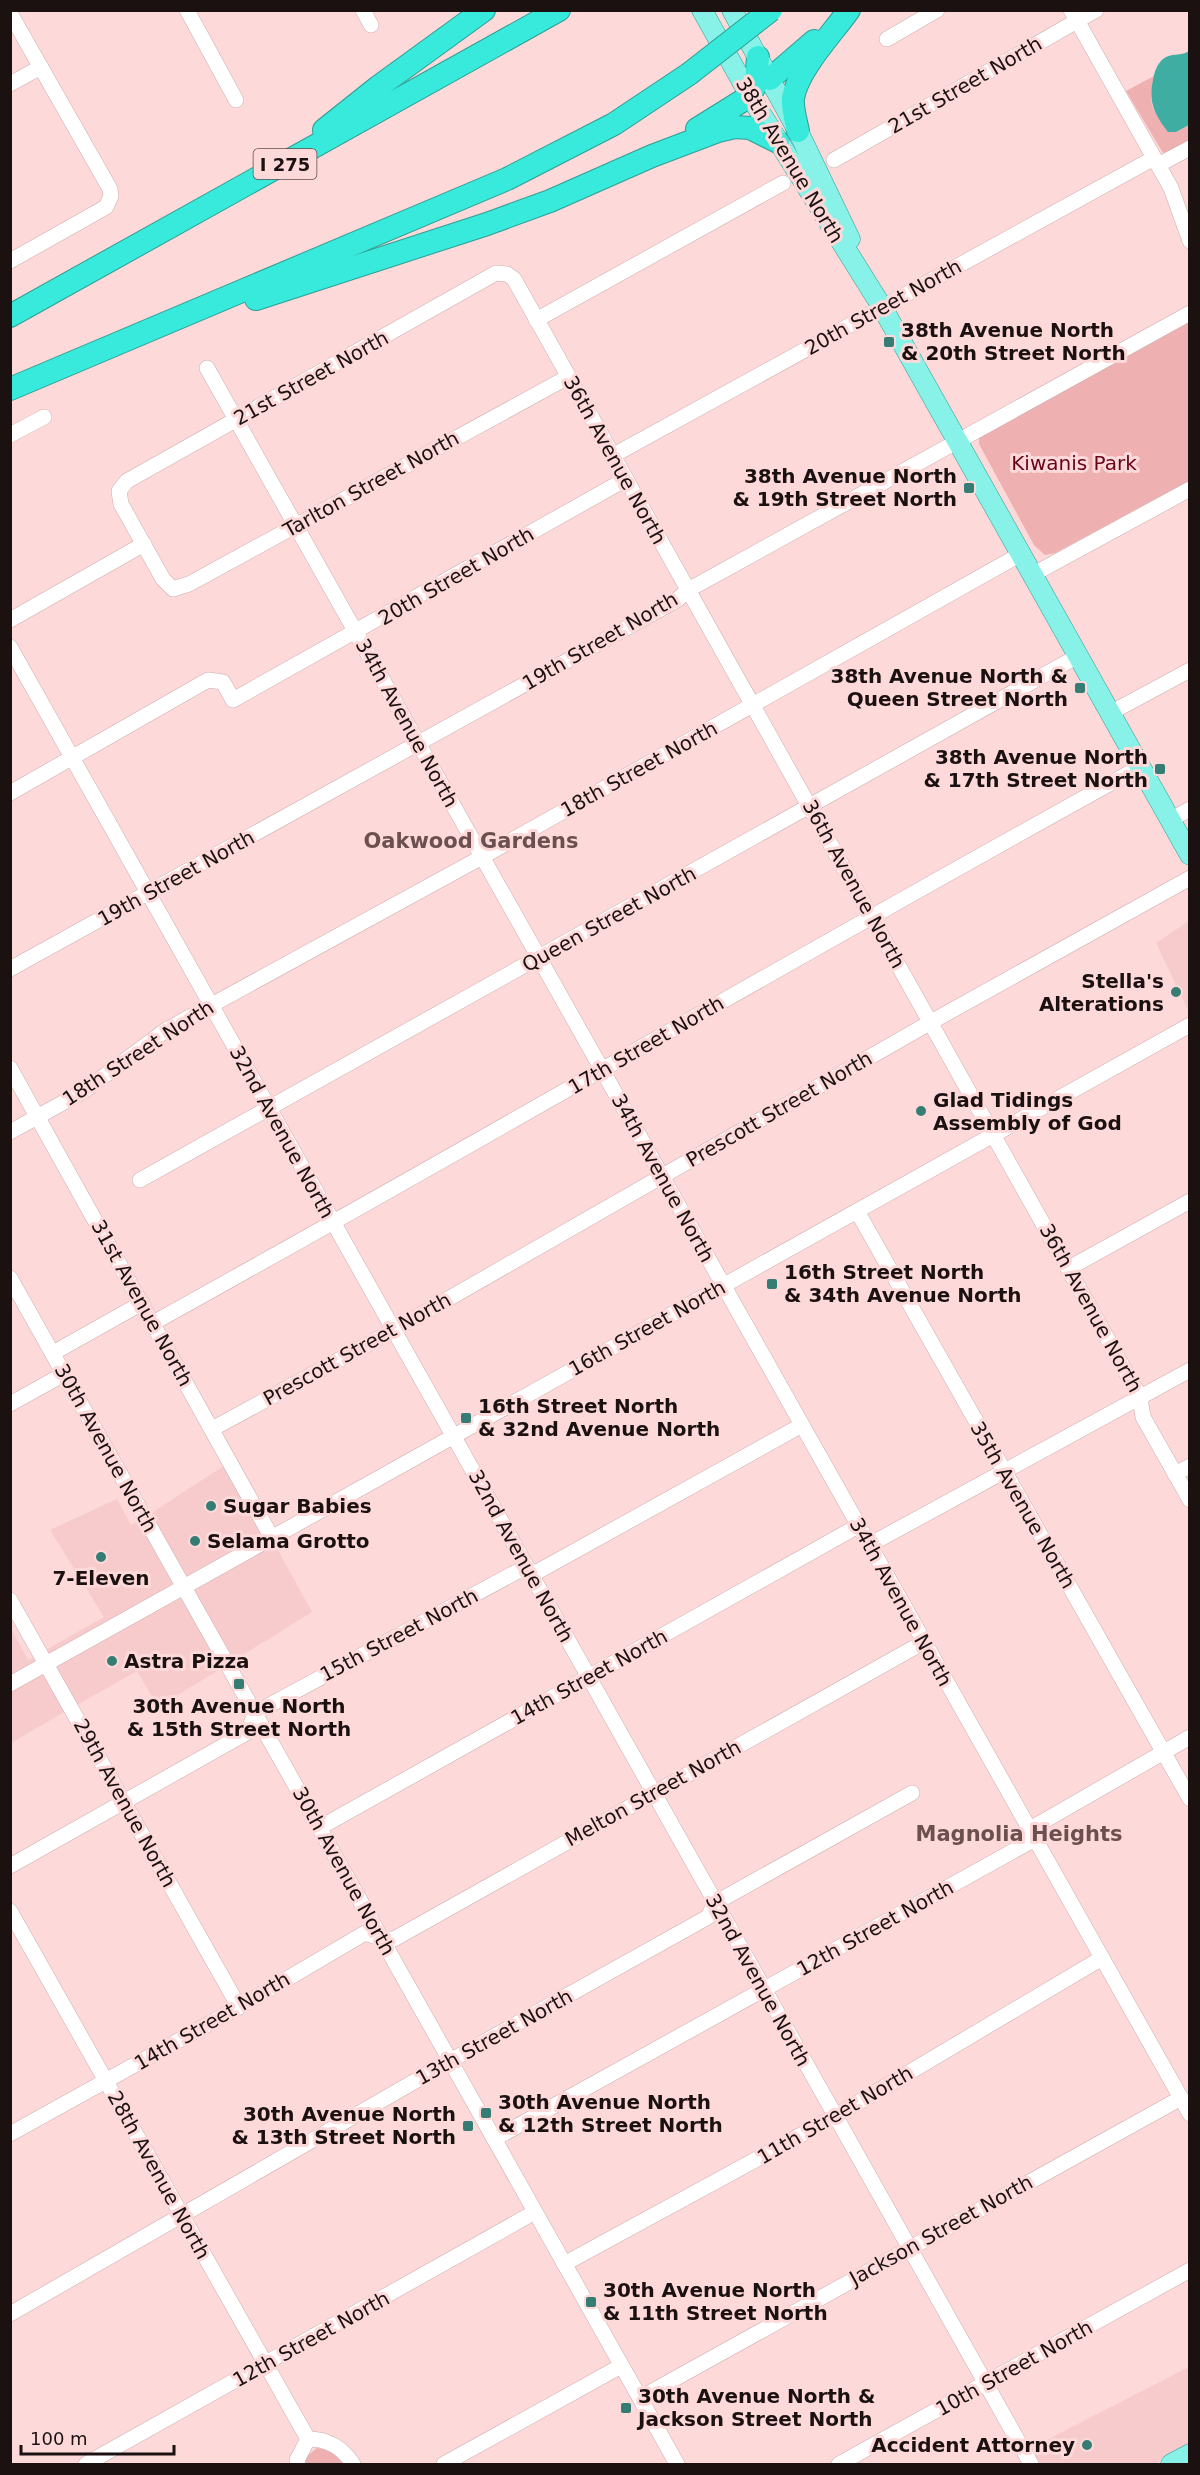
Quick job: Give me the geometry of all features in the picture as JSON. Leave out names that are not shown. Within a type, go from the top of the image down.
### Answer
[{"type":"highway","points":[[274,170],[378,87],[484,10]]},
{"type":"highway","name":"I 275","points":[[10,316],[559,10]]},
{"type":"highway","points":[[10,389],[429,213],[516,174],[614,124],[689,74],[771,10]]},
{"type":"highway","points":[[652,156],[759,77],[812,43],[844,10]]},
{"type":"highway","points":[[798,131],[793,100],[797,85],[849,10]]},
{"type":"highway","points":[[139,333],[273,294],[487,224],[550,201],[652,156],[735,127],[750,128],[778,142]]},
{"type":"main road","points":[[702,10],[713,30],[736,57],[759,77]]},
{"type":"main road","name":"38th Avenue North","points":[[732,10],[759,77],[778,142],[882,307],[1190,855]]},
{"type":"main road","name":"38th Avenue North","points":[[759,77],[798,131],[882,307]]},
{"type":"main road","points":[[1171,2464],[1190,2454]]},
{"type":"street","points":[[187,10],[236,100]]},
{"type":"street","points":[[363,10],[371,25]]},
{"type":"street","points":[[887,39],[938,10]]},
{"type":"street","name":"21st Street North","points":[[834,160],[1074,16],[1096,10]]},
{"type":"street","points":[[10,13],[110,189],[111,196],[106,207],[10,261]]},
{"type":"street","points":[[1074,16],[1172,188],[1190,241]]},
{"type":"street","points":[[10,84],[41,67]]},
{"type":"street","name":"20th Street North","points":[[612,456],[882,307],[1156,162],[1190,148]]},
{"type":"street","points":[[536,320],[783,183]]},
{"type":"street","name":"21st Street North","points":[[144,544],[121,504],[119,490],[127,481],[496,273],[507,274]]},
{"type":"street","name":"36th Avenue North","points":[[507,274],[514,279],[995,1134],[1140,1397],[1143,1417],[1190,1500]]},
{"type":"street","name":"19th Street North","points":[[10,969],[677,600],[688,590],[957,440],[1190,313]]},
{"type":"street","name":"34th Avenue North","points":[[207,368],[1190,2114]]},
{"type":"street","name":"Tarlton Street North","points":[[144,544],[163,579],[173,589],[189,584],[568,377]]},
{"type":"street","points":[[10,435],[45,417]]},
{"type":"street","name":"20th Street North","points":[[10,793],[208,680],[223,682],[233,700],[356,633],[626,479]]},
{"type":"street","points":[[1032,575],[1190,489]]},
{"type":"street","points":[[10,620],[144,544]]},
{"type":"street","name":"18th Street North","points":[[10,1132],[84,1091],[166,1030],[482,857],[1021,554]]},
{"type":"street","name":"32nd Avenue North","points":[[10,647],[530,1571],[762,1989],[1031,2464]]},
{"type":"street","name":"Queen Street North","points":[[140,1180],[1078,656]]},
{"type":"street","points":[[1110,713],[1190,670]]},
{"type":"street","name":"17th Street North","points":[[153,1323],[602,1071],[871,915],[1140,767]]},
{"type":"street","points":[[1170,820],[1190,809]]},
{"type":"street","name":"Prescott Street North","points":[[212,1429],[394,1330],[931,1022],[1190,878]]},
{"type":"street","name":"16th Street North","points":[[10,1684],[1190,1025]]},
{"type":"street","name":"31st Avenue North","points":[[10,1068],[272,1538]]},
{"type":"street","points":[[1069,1268],[1190,1201]]},
{"type":"street","name":"35th Avenue North","points":[[857,1211],[1190,1799]]},
{"type":"street","name":"30th Avenue North","points":[[10,1278],[677,2464]]},
{"type":"street","points":[[53,1353],[142,1303]]},
{"type":"street","points":[[869,1545],[1190,1370]]},
{"type":"street","points":[[10,1404],[64,1374]]},
{"type":"street","name":"15th Street North","points":[[10,1866],[248,1732],[255,1713],[518,1571],[537,1572],[802,1425]]},
{"type":"street","points":[[1175,1474],[1190,1466]]},
{"type":"street","name":"14th Street North","points":[[319,1828],[858,1526]]},
{"type":"street","name":"29th Avenue North","points":[[10,1600],[239,2007]]},
{"type":"street","name":"Melton Street North","points":[[382,1939],[394,1939],[924,1642]]},
{"type":"street","name":"12th Street North","points":[[494,2139],[1032,1834],[1190,1737]]},
{"type":"street","name":"13th Street North","points":[[10,2314],[450,2061],[708,1917],[715,1903],[912,1793]]},
{"type":"street","name":"28th Avenue North","points":[[10,1911],[308,2439]]},
{"type":"street","name":"14th Street North","points":[[10,2134],[239,2007],[365,1933],[382,1939]]},
{"type":"street","name":"11th Street North","points":[[564,2264],[834,2117],[1102,1958]]},
{"type":"street","name":"Jackson Street North","points":[[640,2398],[1181,2098]]},
{"type":"street","name":"12th Street North","points":[[86,2464],[535,2212]]},
{"type":"street","name":"10th Street North","points":[[839,2464],[1190,2270]]},
{"type":"street","points":[[444,2464],[621,2366]]},
{"type":"street","points":[[298,2464],[297,2460],[308,2439],[317,2439],[338,2446],[353,2464]]},
{"type":"shaded area","points":[[1189,921],[1189,1012],[1156,943]]},
{"type":"shaded area","points":[[225,1465],[264,1536],[187,1579],[150,1514]]},
{"type":"shaded area","points":[[117,1499],[131,1525],[140,1520],[176,1585],[49,1656],[46,1650],[104,1617],[50,1530]]},
{"type":"shaded area","points":[[274,1543],[312,1612],[233,1661],[192,1589]]},
{"type":"shaded area","points":[[181,1594],[222,1668],[158,1707],[137,1671],[77,1705],[54,1665]]},
{"type":"shaded area","points":[[10,1627],[28,1660],[35,1656],[38,1662],[10,1677]]},
{"type":"shaded area","points":[[44,1671],[66,1711],[11,1743],[10,1690]]},
{"type":"shaded area","points":[[1189,2367],[1189,2445],[1155,2464],[1038,2464],[1029,2449]]},
{"type":"green space","points":[[1154,76],[1151,94],[1153,109],[1157,115],[1176,132],[1189,125],[1189,141],[1163,153],[1126,91]]},
{"type":"green space","name":"Kiwanis Park","points":[[1189,322],[1189,481],[1055,553],[1045,555],[1034,545],[979,444],[979,437]]},
{"type":"green space","points":[[317,2448],[333,2451],[346,2464],[304,2464],[306,2457]]},
{"type":"water","points":[[1189,51],[1189,125],[1176,132],[1168,132],[1159,120],[1152,102],[1154,74],[1159,63],[1166,57]]},
{"type":"place","name":"38th Avenue North & 20th Street North","points":[[889,342]]},
{"type":"place","name":"38th Avenue North & 19th Street North","points":[[969,488]]},
{"type":"place","name":"38th Avenue North & Queen Street North","points":[[1080,688]]},
{"type":"place","name":"38th Avenue North & 17th Street North","points":[[1160,769]]},
{"type":"place","name":"Stella's Alterations","points":[[1176,992]]},
{"type":"place","name":"Glad Tidings Assembly of God","points":[[921,1111]]},
{"type":"place","name":"16th Street North & 34th Avenue North","points":[[772,1284]]},
{"type":"place","name":"16th Street North & 32nd Avenue North","points":[[466,1418]]},
{"type":"place","name":"Sugar Babies","points":[[211,1506]]},
{"type":"place","name":"Selama Grotto","points":[[195,1541]]},
{"type":"place","name":"7-Eleven","points":[[101,1557]]},
{"type":"place","name":"Astra Pizza","points":[[112,1661]]},
{"type":"place","name":"30th Avenue North & 15th Street North","points":[[239,1684]]},
{"type":"place","name":"30th Avenue North & 12th Street North","points":[[486,2113]]},
{"type":"place","name":"30th Avenue North & 13th Street North","points":[[468,2126]]},
{"type":"place","name":"30th Avenue North & 11th Street North","points":[[591,2302]]},
{"type":"place","name":"30th Avenue North & Jackson Street North","points":[[626,2408]]},
{"type":"place","name":"Accident Attorney","points":[[1087,2445]]},
{"type":"district","name":"Oakwood Gardens","points":[[471,841]]},
{"type":"district","name":"Magnolia Heights","points":[[1019,1834]]}]
